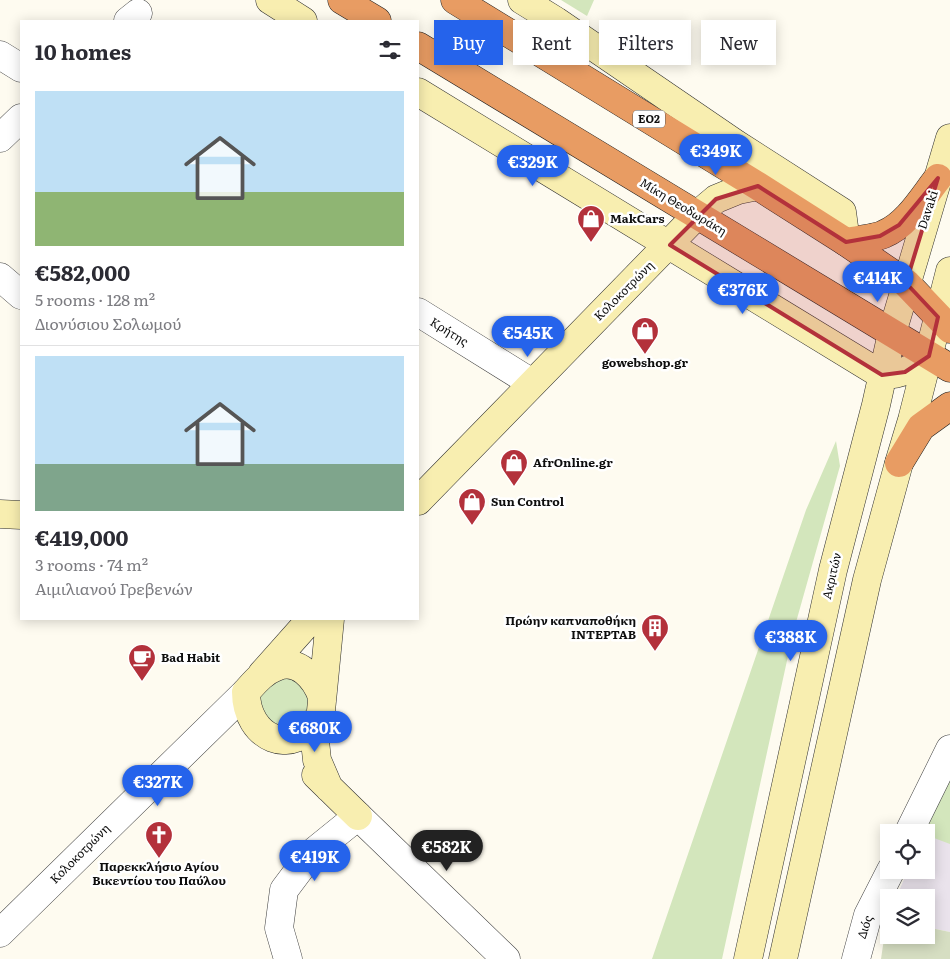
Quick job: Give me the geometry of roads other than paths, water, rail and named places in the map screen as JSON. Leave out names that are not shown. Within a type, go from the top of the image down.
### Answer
[{"type":"highway","points":[[342,0],[375,20]]},
{"type":"highway","name":"ΕΟ2","points":[[454,0],[846,242],[906,283],[946,318]]},
{"type":"highway","name":"Μίκη Θεοδωράκη","points":[[419,47],[940,362]]},
{"type":"highway","points":[[846,242],[881,235],[893,229],[907,217],[938,178]]},
{"type":"highway","points":[[899,463],[921,427],[950,406]]},
{"type":"street","points":[[270,0],[302,20]]},
{"type":"street","points":[[522,0],[556,21],[736,144],[842,212],[846,242]]},
{"type":"street","points":[[0,55],[20,67]]},
{"type":"street","points":[[419,93],[882,375],[893,375],[916,367],[940,362]]},
{"type":"street","points":[[0,138],[20,119]]},
{"type":"street","name":"Davaki","points":[[906,283],[950,138]]},
{"type":"street","name":"Κολοκοτρώνη","points":[[419,500],[532,383],[670,245],[697,215],[716,199],[738,190],[758,186]]},
{"type":"street","points":[[783,959],[867,580],[899,463],[940,362],[950,271]]},
{"type":"street","points":[[0,277],[20,294]]},
{"type":"street","name":"Ακριτών","points":[[748,959],[833,570],[906,283]]},
{"type":"street","name":"Κρήτης","points":[[419,313],[532,383]]},
{"type":"street","points":[[0,514],[20,515]]},
{"type":"street","name":"Κολοκοτρώνη","points":[[0,933],[253,684],[310,620]]},
{"type":"street","points":[[329,788],[317,760],[315,741],[330,620]]},
{"type":"street","points":[[289,665],[301,669],[311,676],[318,686],[320,707],[313,727],[293,739],[282,740],[265,734],[258,729],[252,720],[246,701],[253,684],[277,666],[289,665]]},
{"type":"street","points":[[282,740],[506,959]]},
{"type":"street","points":[[913,824],[950,749]]},
{"type":"street","points":[[288,959],[279,928],[286,886],[311,854],[358,816]]},
{"type":"street","name":"Διός","points":[[856,959],[868,915],[886,879]]},
{"type":"place","name":"MakCars","points":[[591,243]]},
{"type":"place","name":"gowebshop.gr","points":[[645,355]]},
{"type":"place","name":"AfrOnline.gr","points":[[514,487]]},
{"type":"place","name":"Sun Control","points":[[472,526]]},
{"type":"place","name":"Πρώην καπναποθήκη ΙΝΤΕΡΤΑΒ","points":[[655,652]]},
{"type":"place","name":"Bad Habit","points":[[142,682]]},
{"type":"place","name":"Παρεκκλήσιο Αγίου Βικεντίου του Παύλου","points":[[159,859]]}]
